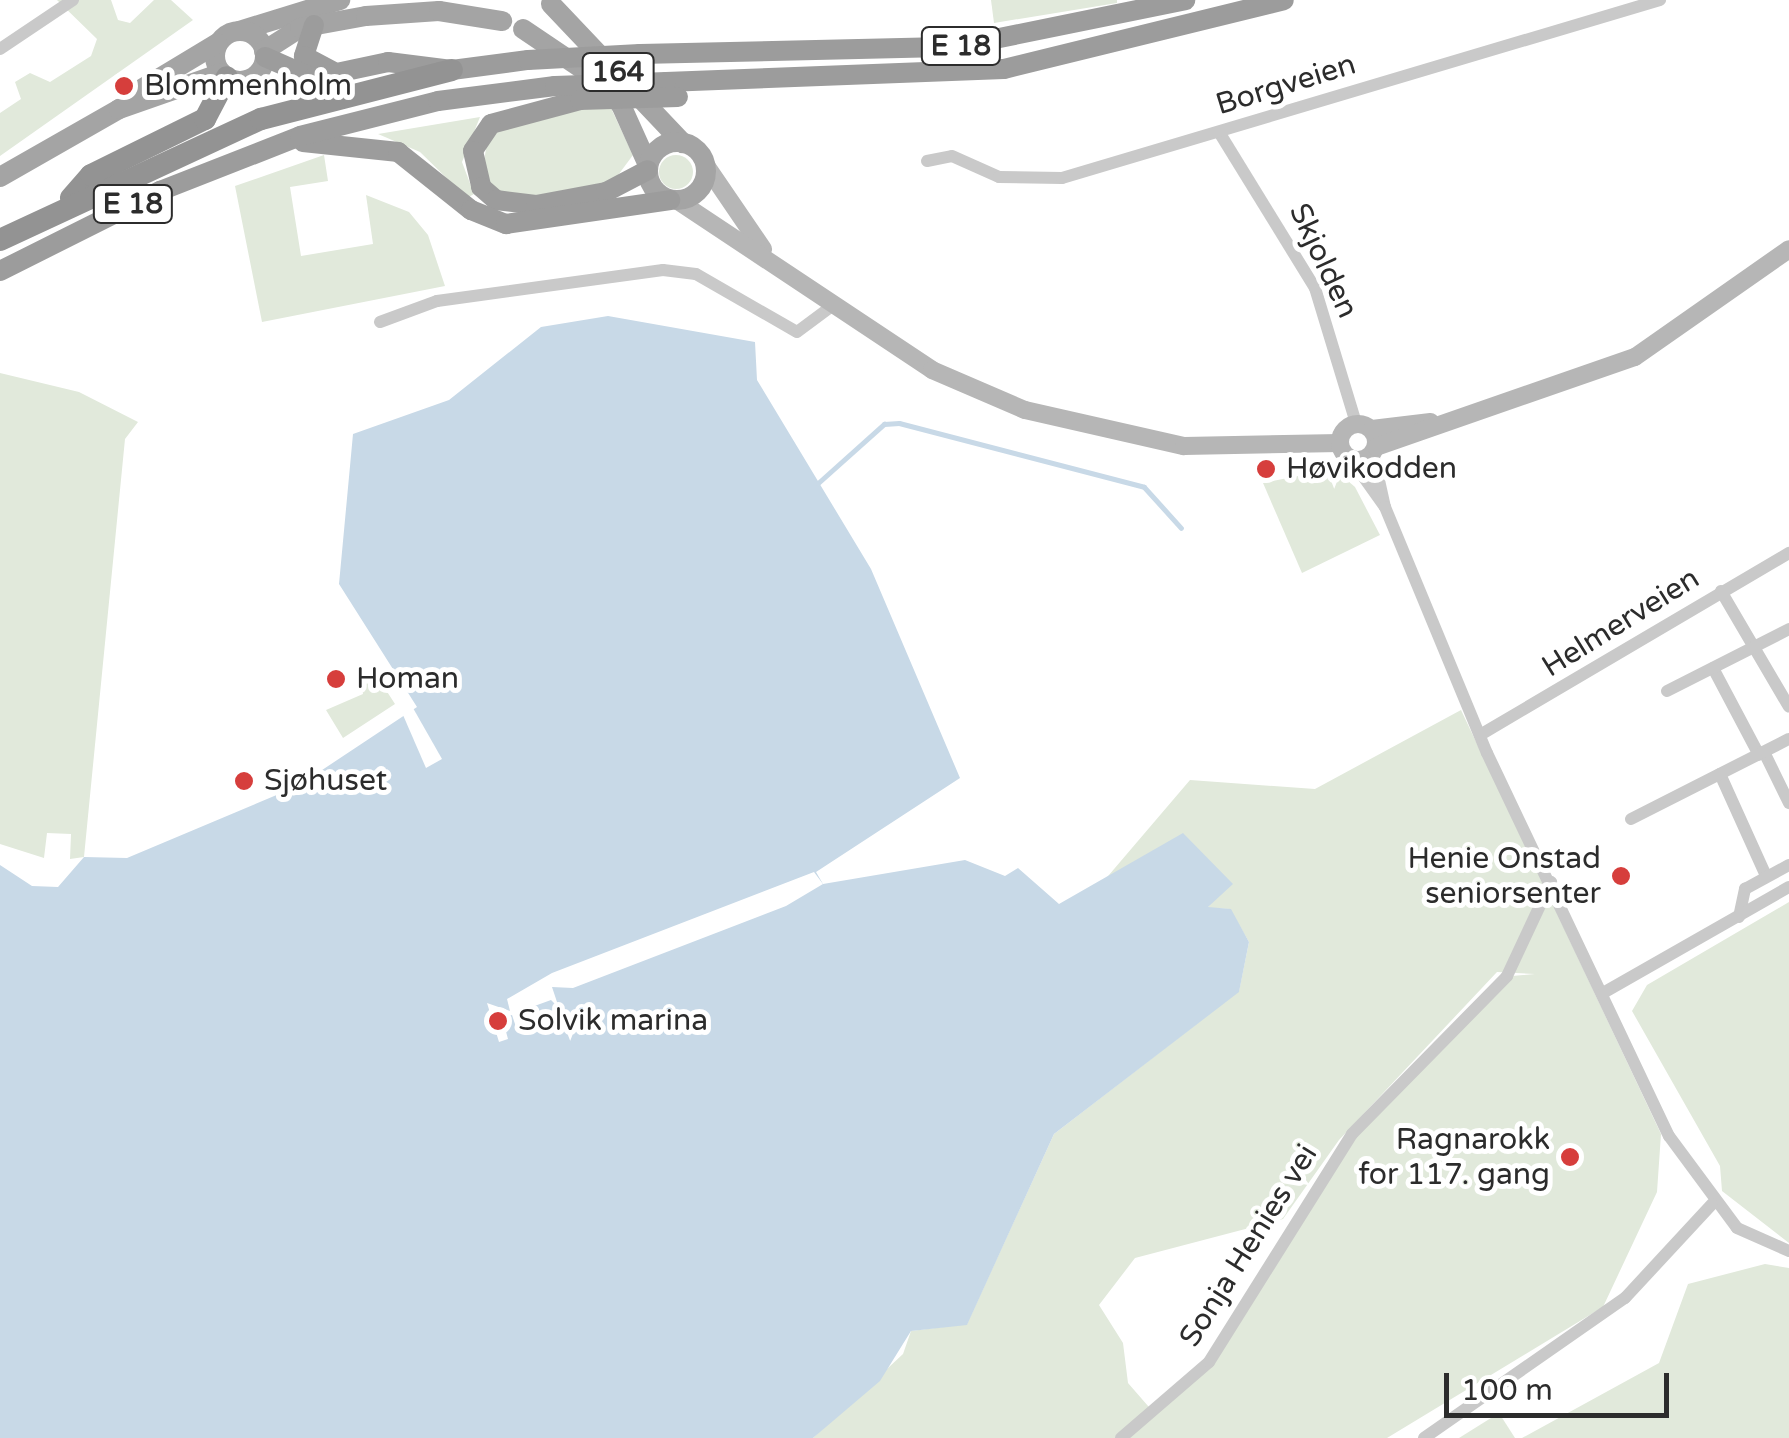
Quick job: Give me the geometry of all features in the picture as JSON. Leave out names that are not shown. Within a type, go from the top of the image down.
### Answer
[{"type":"highway","name":"E 18","points":[[0,240],[261,119],[452,70],[528,60],[640,54],[955,46],[1185,0]]},
{"type":"highway","name":"E 18","points":[[648,167],[606,192],[536,205],[496,200],[481,187],[473,152],[492,124],[580,100],[672,90],[707,82],[1004,69],[1284,0]]},
{"type":"highway","points":[[314,25],[304,56],[334,72]]},
{"type":"highway","name":"E 18","points":[[265,54],[302,76],[388,62],[452,70]]},
{"type":"highway","name":"E 18","points":[[62,208],[91,176],[205,119],[224,75]]},
{"type":"highway","name":"E 18","points":[[0,271],[271,146],[420,104],[555,86],[672,90]]},
{"type":"highway","name":"E 18","points":[[271,146],[382,146],[428,170],[470,210],[506,224],[674,200]]},
{"type":"main road","name":"164","points":[[2,176],[119,109],[239,31],[340,0]]},
{"type":"main road","points":[[493,0],[502,21]]},
{"type":"main road","name":"164","points":[[523,29],[550,2],[705,164]]},
{"type":"main road","name":"164","points":[[119,109],[224,75],[254,76],[265,54],[314,25],[415,11],[502,21],[523,29],[621,105],[648,167],[674,200]]},
{"type":"main road","points":[[239,31],[265,54]]},
{"type":"main road","points":[[218,44],[224,75]]},
{"type":"main road","points":[[648,167],[664,145],[683,142]]},
{"type":"main road","points":[[674,200],[702,187],[705,164]]},
{"type":"main road","points":[[705,164],[742,226],[788,275]]},
{"type":"main road","points":[[674,200],[932,370],[1025,410],[1220,449],[1345,451],[1369,438],[1466,417],[1635,357],[1789,249]]},
{"type":"main road","points":[[1345,451],[1369,438]]},
{"type":"street","points":[[0,49],[73,0]]},
{"type":"street","name":"Borgveien","points":[[926,161],[952,156],[999,177],[1046,180],[1660,0]]},
{"type":"street","name":"Skjolden","points":[[1219,132],[1315,288],[1369,438]]},
{"type":"street","points":[[380,322],[437,301],[663,270],[696,274],[797,332],[820,324],[832,306]]},
{"type":"street","points":[[1369,438],[1385,506],[1480,735],[1669,1136],[1712,1204],[1742,1232],[1789,1252]]},
{"type":"street","points":[[1345,451],[1385,506]]},
{"type":"street","name":"Helmerveien","points":[[1480,735],[1789,553]]},
{"type":"street","points":[[1722,590],[1758,644],[1789,707]]},
{"type":"street","points":[[1667,691],[1789,629]]},
{"type":"street","points":[[1713,668],[1789,803]]},
{"type":"street","points":[[1630,819],[1789,740]]},
{"type":"street","points":[[1720,774],[1766,876]]},
{"type":"street","points":[[1739,917],[1744,889],[1789,866]]},
{"type":"street","name":"Sonja Henies vei","points":[[1121,1438],[1209,1362],[1352,1134],[1507,976],[1551,882]]},
{"type":"street","points":[[1603,993],[1789,887]]},
{"type":"street","points":[[1424,1438],[1624,1298],[1712,1204]]},
{"type":"shaded area","points":[[57,0],[111,0],[118,20],[130,23],[154,0],[171,0],[193,20],[0,156],[0,113],[21,99],[15,82],[30,73],[50,82],[91,56],[97,39]]},
{"type":"shaded area","points":[[991,0],[1117,0],[1117,3],[994,23]]},
{"type":"shaded area","points":[[610,106],[633,155],[613,182],[541,198],[496,191],[482,173],[488,137],[529,117]]},
{"type":"shaded area","points":[[480,117],[462,162],[474,194],[467,198],[420,152],[378,134]]},
{"type":"shaded area","points":[[324,155],[328,181],[290,187],[301,256],[373,244],[366,195],[409,212],[428,235],[445,286],[262,322],[235,186]]},
{"type":"shaded area","points":[[676,155],[688,160],[693,172],[688,184],[676,189],[664,184],[659,172],[664,160]]},
{"type":"shaded area","points":[[0,373],[79,392],[138,422],[125,439],[84,857],[70,859],[71,834],[47,833],[44,858],[0,844]]},
{"type":"shaded area","points":[[1334,469],[1355,487],[1380,535],[1302,573],[1263,483]]},
{"type":"shaded area","points":[[373,670],[395,704],[343,738],[326,710],[363,694],[360,678]]},
{"type":"shaded area","points":[[1461,710],[1661,1134],[1657,1192],[1603,1307],[1387,1438],[813,1438],[903,1354],[911,1331],[967,1324],[1054,1134],[1239,991],[1249,942],[1230,909],[1207,908],[1222,891],[1097,889],[1190,780],[1315,789]],"holes":[[[1497,972],[1535,974],[1512,976],[1339,1150],[1213,1364],[1155,1414],[1128,1383],[1123,1343],[1099,1305],[1135,1258],[1283,1219],[1339,1140]]]},
{"type":"shaded area","points":[[1789,902],[1789,1243],[1722,1191],[1720,1166],[1632,1011],[1647,985]]},
{"type":"shaded area","points":[[1765,1264],[1789,1268],[1789,1438],[1522,1438],[1659,1363],[1688,1284]]},
{"type":"shaded area","points":[[1499,1413],[1515,1438],[1459,1438]]},
{"type":"water","points":[[608,316],[755,342],[757,380],[871,569],[960,778],[816,872],[823,884],[965,860],[1005,876],[1018,868],[1059,904],[1183,833],[1233,884],[1208,907],[1231,909],[1249,942],[1239,992],[1054,1134],[967,1325],[911,1331],[880,1381],[813,1438],[0,1438],[0,865],[32,886],[58,887],[84,857],[127,858],[298,786],[417,707],[339,584],[353,434],[449,400],[541,327]]},
{"type":"pier","points":[[413,708],[442,759],[426,768],[403,715]]},
{"type":"pier","points":[[814,872],[823,884],[786,906],[573,988],[552,987],[559,1008],[551,1000],[529,1008],[534,1024],[517,1030],[512,1015],[502,1017],[508,1039],[499,1042],[487,1003],[510,1011],[507,999],[552,973]]},
{"type":"waterway","points":[[818,483],[884,424],[899,423],[1144,487],[1181,528]]},
{"type":"place","name":"Blommenholm","points":[[124,86]]},
{"type":"place","name":"Høvikodden","points":[[1266,469]]},
{"type":"place","name":"Homan","points":[[336,679]]},
{"type":"place","name":"Sjøhuset","points":[[244,781]]},
{"type":"place","name":"Henie Onstad seniorsenter","points":[[1621,876]]},
{"type":"place","name":"Solvik marina","points":[[498,1021]]},
{"type":"place","name":"Ragnarokk for 117. gang","points":[[1570,1157]]}]
